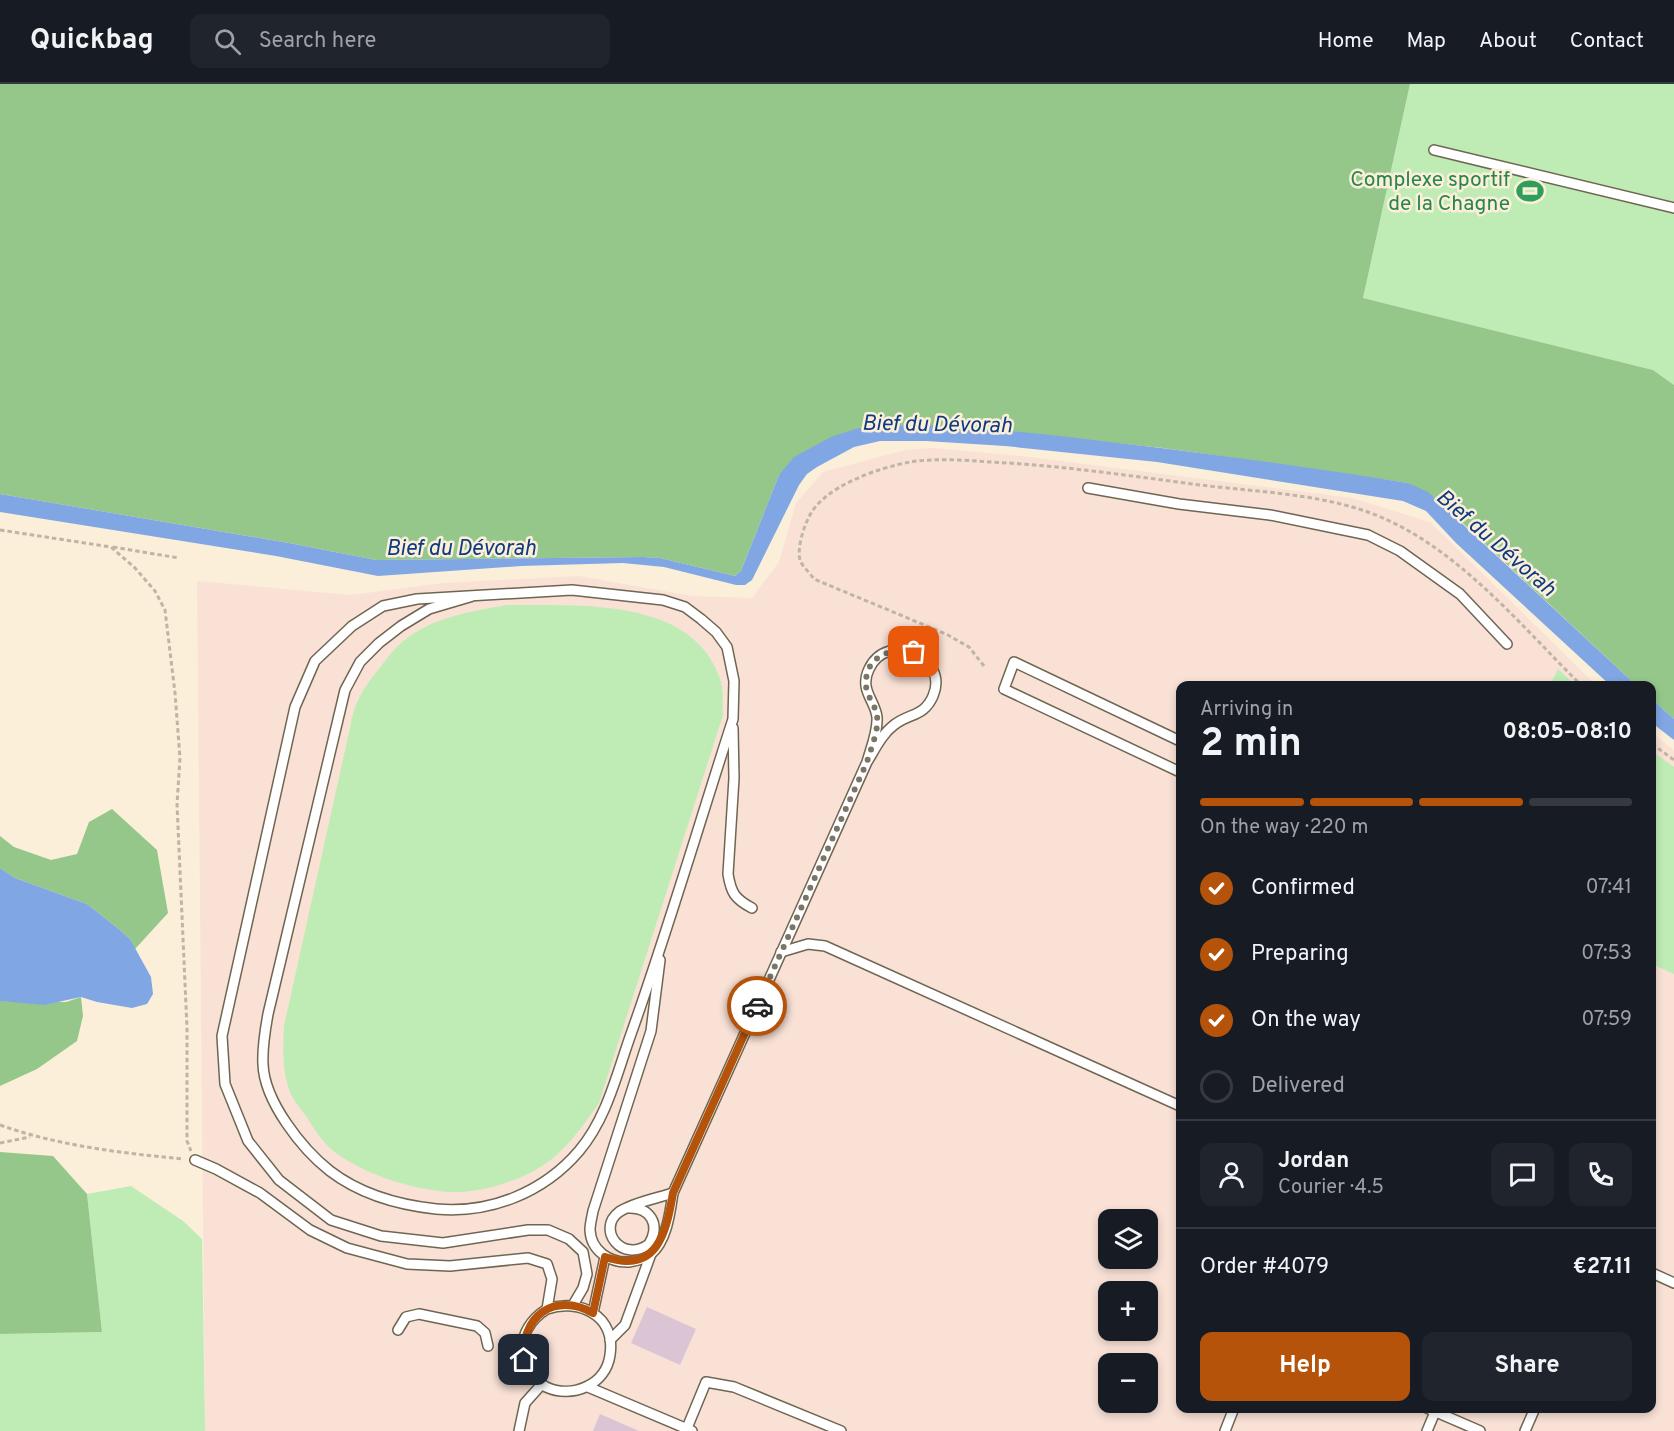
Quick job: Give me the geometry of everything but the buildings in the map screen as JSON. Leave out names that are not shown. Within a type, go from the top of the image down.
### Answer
[{"type":"lane","points":[[1434,150],[1674,208]]},
{"type":"lane","points":[[1088,488],[1179,504],[1270,515],[1368,535],[1400,551],[1460,594],[1507,644]]},
{"type":"lane","points":[[573,1305],[583,1288],[587,1274],[583,1252],[569,1239],[548,1230],[528,1230],[443,1243],[381,1236],[331,1220],[279,1180],[254,1149],[248,1141],[225,1084],[222,1036],[233,978],[295,707],[315,661],[352,626],[383,606],[417,599],[572,590],[663,600],[685,607],[716,632],[727,647],[734,681],[734,778],[728,874],[730,889],[740,901],[752,908]]},
{"type":"lane","points":[[473,596],[429,609],[379,643],[360,662],[345,690],[270,1002],[264,1038],[263,1067],[271,1093],[299,1142],[343,1180],[392,1201],[422,1207],[448,1210],[483,1208],[537,1188],[559,1172],[580,1150],[596,1126],[606,1105],[664,936],[733,719]]},
{"type":"lane","points":[[610,1340],[624,1325],[639,1292],[651,1254],[662,1239],[669,1220],[673,1193],[867,762],[886,732],[896,723],[926,708],[934,694],[935,680],[932,670],[925,660],[914,652],[902,649],[890,651],[878,657],[869,669],[866,685],[869,699],[877,715],[867,762]]},
{"type":"lane","points":[[1176,739],[1014,662],[1004,689],[1176,770]]},
{"type":"lane","points":[[651,1254],[629,1262],[605,1257],[595,1246],[590,1230],[593,1211],[651,1031],[664,936]]},
{"type":"lane","points":[[782,952],[808,944],[825,946],[1176,1104]]},
{"type":"lane","points":[[195,1160],[260,1193],[310,1230],[347,1248],[407,1264],[450,1266],[528,1257],[547,1264],[552,1279],[547,1309]]},
{"type":"lane","points":[[628,1208],[644,1210],[651,1218],[654,1229],[649,1244],[635,1251],[624,1249],[615,1242],[611,1234],[611,1223],[615,1216],[628,1208],[673,1193]]},
{"type":"lane","points":[[593,1313],[605,1257]]},
{"type":"lane","points":[[1656,1275],[1674,1283]]},
{"type":"lane","points":[[559,1305],[573,1305],[583,1307],[601,1321],[610,1340],[610,1356],[606,1368],[588,1387],[565,1392],[553,1390],[531,1374],[524,1360],[523,1345],[526,1330],[535,1318],[547,1309],[559,1305]]},
{"type":"lane","points":[[398,1329],[406,1317],[419,1314],[477,1326],[484,1333],[488,1346]]},
{"type":"lane","points":[[588,1387],[689,1430],[706,1382],[734,1387],[841,1431]]},
{"type":"lane","points":[[519,1431],[525,1403],[542,1384]]},
{"type":"lane","points":[[1225,1431],[1232,1413]]},
{"type":"lane","points":[[1427,1431],[1430,1413]]},
{"type":"lane","points":[[1438,1413],[1480,1431]]},
{"type":"lane","points":[[1525,1431],[1532,1413]]},
{"type":"path","points":[[984,666],[969,647],[946,634],[814,579],[800,560],[801,533],[811,512],[836,489],[872,472],[911,462],[955,460],[1040,464],[1324,501],[1362,510],[1404,528],[1448,556],[1577,681]]},
{"type":"path","points":[[0,530],[179,558]]},
{"type":"path","points":[[0,1125],[32,1137],[123,1153],[195,1160],[187,1141],[188,1028],[177,804],[180,758],[165,610],[155,591],[135,568],[111,547]]},
{"type":"path","points":[[1656,747],[1674,760]]},
{"type":"path","points":[[0,1143],[32,1137]]},
{"type":"shaded area","points":[[933,448],[1022,456],[1352,498],[1430,522],[1592,681],[1176,681],[1176,1413],[1656,1413],[1656,736],[1674,750],[1674,1431],[205,1431],[197,581],[351,595],[443,583],[579,576],[692,596],[752,598],[779,562],[796,503],[823,472],[905,450]]},
{"type":"green space","points":[[0,84],[1410,84],[1363,298],[1653,370],[1674,385],[1674,719],[1656,703],[1656,681],[1632,681],[1439,501],[1408,483],[1163,448],[960,427],[904,425],[859,428],[779,475],[741,571],[735,576],[660,558],[644,557],[376,560],[0,494]]},
{"type":"green space","name":"Complexe sportif de la Chagne","points":[[1410,84],[1674,84],[1674,385],[1653,370],[1363,298]]},
{"type":"green space","points":[[507,605],[599,607],[661,620],[687,634],[707,654],[721,682],[723,715],[599,1103],[556,1156],[528,1174],[484,1189],[461,1192],[435,1191],[403,1184],[371,1173],[343,1158],[327,1145],[296,1103],[289,1089],[284,1066],[284,1026],[351,720],[363,690],[394,650],[417,631],[454,616]]},
{"type":"green space","points":[[1558,669],[1571,681],[1552,681]]},
{"type":"green space","points":[[1656,754],[1674,767],[1674,974],[1656,966]]},
{"type":"green space","points":[[112,809],[157,850],[168,913],[135,949],[130,939],[87,904],[15,878],[0,868],[0,836],[14,847],[51,860],[77,854],[89,822]]},
{"type":"green space","points":[[81,997],[83,1016],[77,1041],[37,1069],[0,1086],[0,1001],[66,1002]]},
{"type":"green space","points":[[0,1152],[53,1156],[87,1194],[102,1332],[0,1334]]},
{"type":"green space","points":[[131,1186],[183,1221],[202,1239],[205,1431],[0,1431],[0,1334],[102,1332],[87,1194]]},
{"type":"water","points":[[932,426],[1071,437],[1233,457],[1408,483],[1428,492],[1632,681],[1606,681],[1456,543],[1426,511],[1403,501],[1157,462],[1005,446],[926,441],[880,441],[854,447],[807,474],[799,485],[752,580],[745,585],[736,585],[664,567],[623,563],[521,566],[378,576],[276,556],[0,512],[0,494],[376,560],[644,557],[660,558],[735,576],[741,571],[779,475],[794,457],[831,437],[859,428]]},
{"type":"water","points":[[1656,703],[1674,719],[1674,740],[1656,726]]},
{"type":"water","points":[[0,868],[15,878],[87,904],[130,939],[151,977],[153,994],[147,1004],[132,1008],[81,997],[44,1005],[0,1001]]},
{"type":"way so far","points":[[757,1006],[867,762],[877,715],[869,699],[866,685],[869,669],[878,657],[890,651],[902,649],[914,652]]},
{"type":"place","name":"Complexe sportif de la Chagne","points":[[1530,191]]},
{"type":"route","points":[[524,1360],[523,1345],[526,1330],[535,1318],[547,1309],[559,1305],[583,1307],[593,1313],[605,1257],[621,1262],[637,1261],[651,1254],[662,1239],[669,1220],[673,1193],[757,1006]]},
{"type":"water label","name":"Bief du Dévorah","points":[[937,423]]},
{"type":"water label","name":"Bief du Dévorah","points":[[1497,542]]},
{"type":"water label","name":"Bief du Dévorah","points":[[461,547]]}]
